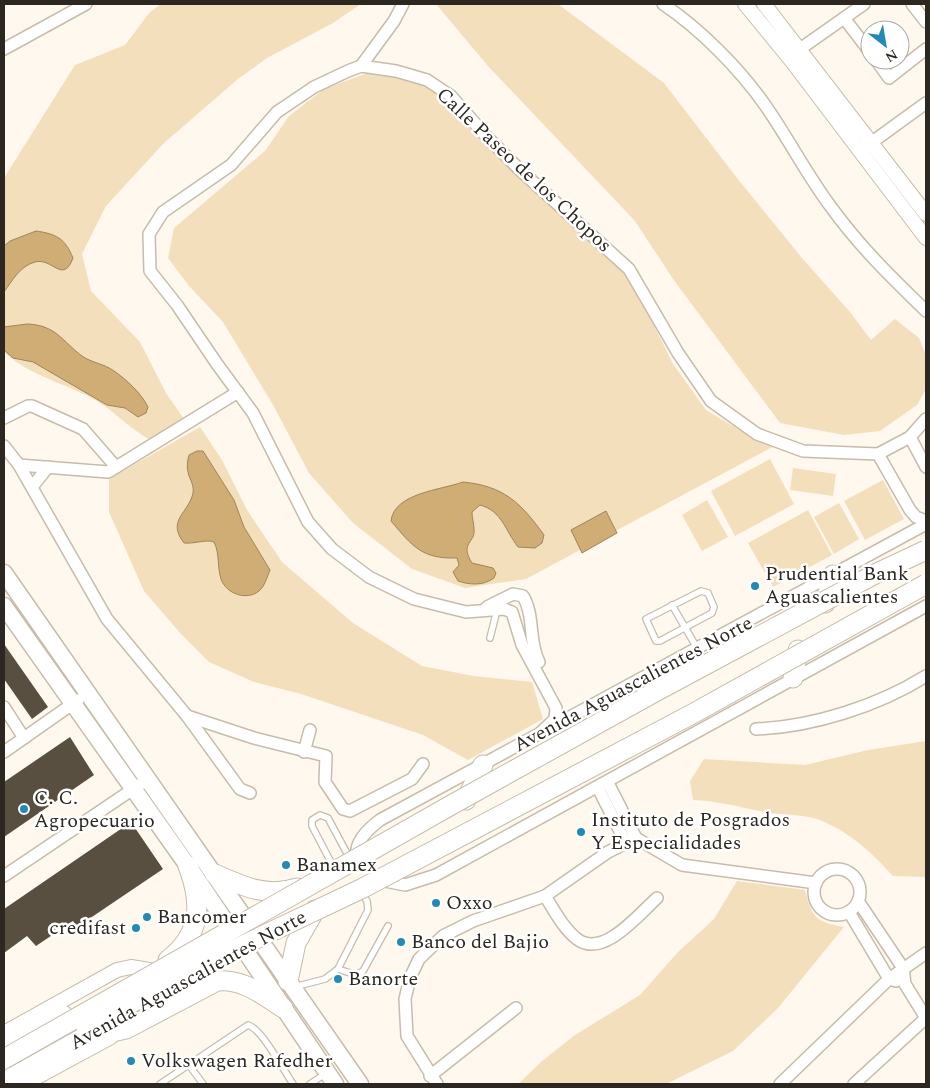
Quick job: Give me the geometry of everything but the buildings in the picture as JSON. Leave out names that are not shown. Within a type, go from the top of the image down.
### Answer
[{"type":"main road","points":[[4,1059],[301,887],[655,692],[926,549]]},
{"type":"main road","name":"Avenida Aguascalientes Norte","points":[[4,1048],[57,1011],[168,960],[334,868],[466,800],[926,549]]},
{"type":"main road","points":[[4,573],[245,919],[252,946],[283,1008],[331,1078]]},
{"type":"main road","points":[[824,603],[833,575]]},
{"type":"main road","points":[[4,1071],[218,957],[363,888],[702,708],[926,582]]},
{"type":"main road","name":"Avenida Aguascalientes Norte","points":[[4,1082],[315,910],[926,582]]},
{"type":"main road","points":[[4,606],[132,790],[188,866],[228,928],[252,946],[290,984],[360,1084]]},
{"type":"main road","points":[[793,678],[798,650]]},
{"type":"main road","points":[[466,800],[483,765]]},
{"type":"main road","points":[[168,960],[183,946],[194,929],[196,896],[188,866]]},
{"type":"main road","points":[[214,874],[259,891],[278,892],[301,887]]},
{"type":"main road","points":[[4,1048],[282,891],[292,887],[301,887]]},
{"type":"main road","points":[[290,984],[296,943],[315,910]]},
{"type":"main road","points":[[86,1036],[106,1035],[126,1029],[217,981],[224,980],[244,984],[283,1008]]},
{"type":"street","points":[[4,49],[86,4]]},
{"type":"street","points":[[402,4],[394,21],[361,66],[314,87],[277,112],[231,165],[163,212],[149,234],[150,271],[177,305],[253,414],[308,522],[332,550],[369,577],[414,600],[449,609],[476,611],[507,609],[514,614],[522,645],[556,708],[555,719],[540,733]]},
{"type":"street","points":[[663,4],[685,18],[716,48],[764,104],[830,206],[866,253],[926,311]]},
{"type":"street","points":[[745,4],[791,60],[926,214]]},
{"type":"street","points":[[764,4],[800,49],[926,238]]},
{"type":"street","points":[[800,49],[864,4]]},
{"type":"street","points":[[912,4],[926,22]]},
{"type":"street","points":[[844,18],[860,39]]},
{"type":"street","points":[[910,62],[926,49]]},
{"type":"street","name":"Calle Paseo de los Chopos","points":[[361,66],[396,71],[427,80],[451,96],[487,137],[520,170],[629,268],[678,353],[712,401],[757,434],[803,451],[878,454]]},
{"type":"street","points":[[884,70],[890,78],[900,70]]},
{"type":"street","points":[[866,146],[926,104]]},
{"type":"street","points":[[19,464],[104,473],[238,392]]},
{"type":"street","points":[[4,418],[28,406],[83,428],[116,467]]},
{"type":"street","points":[[926,418],[910,437],[878,454],[910,510],[916,517],[926,522]]},
{"type":"street","points":[[910,437],[926,467]]},
{"type":"street","points":[[4,446],[19,464],[107,619],[188,716],[240,789],[250,794]]},
{"type":"street","points":[[32,486],[48,468]]},
{"type":"street","points":[[906,535],[913,524],[910,510]]},
{"type":"street","name":"Avenida Aguascalientes Norte","points":[[354,859],[360,840],[380,820],[833,575],[926,522]]},
{"type":"street","points":[[476,611],[513,594],[523,596],[529,612],[535,653],[564,709],[574,709],[612,694]]},
{"type":"street","points":[[373,879],[405,885],[436,876],[603,786],[793,678],[926,606]]},
{"type":"street","points":[[756,730],[781,728],[818,721],[902,692],[926,676]]},
{"type":"street","points":[[4,752],[88,693]]},
{"type":"street","points":[[4,707],[24,738]]},
{"type":"street","points":[[188,716],[254,738],[327,757],[325,782],[343,809],[350,811],[412,778],[423,764]]},
{"type":"street","points":[[304,752],[310,730]]},
{"type":"street","points":[[4,876],[148,778]]},
{"type":"street","points":[[603,786],[631,840],[682,865],[816,883]]},
{"type":"street","points":[[516,1008],[433,1080],[407,1036],[405,999],[410,978],[419,959],[443,936],[473,921],[545,896],[608,852],[631,840]]},
{"type":"street","points":[[838,869],[846,871],[858,884],[860,892],[858,901],[849,912],[840,915],[830,914],[816,902],[814,892],[816,883],[829,871],[838,869]]},
{"type":"street","points":[[545,896],[564,924],[578,940],[596,946],[610,940],[657,898]]},
{"type":"street","points":[[854,1084],[926,1018],[905,984],[903,968],[858,901]]},
{"type":"street","points":[[849,912],[889,979],[905,984]]},
{"type":"street","points":[[780,1084],[889,979],[926,953]]},
{"type":"street","points":[[4,1033],[57,1011]]},
{"type":"street","points":[[24,1084],[126,1029]]},
{"type":"lane","points":[[701,591],[708,593],[714,609],[660,641],[656,641],[646,619],[672,606],[701,591]]},
{"type":"lane","points":[[672,606],[697,648]]},
{"type":"lane","points":[[490,638],[497,610]]},
{"type":"lane","points":[[334,868],[312,826],[312,820],[320,815],[328,818],[354,859]]},
{"type":"lane","points":[[290,984],[325,979],[338,969],[368,910],[365,896],[356,889]]},
{"type":"lane","points":[[338,969],[356,975],[363,971],[388,926]]},
{"type":"lane","points":[[160,1084],[248,1025],[255,1028],[293,1084]]},
{"type":"lane","points":[[189,1065],[203,1084]]},
{"type":"lane","points":[[310,1084],[331,1078]]},
{"type":"shaded area","points":[[161,4],[361,4],[333,23],[267,58],[238,79],[164,143],[106,206],[82,254],[91,291],[140,342],[166,393],[184,419],[150,440],[103,405],[27,369],[4,352],[4,178],[75,65],[125,45],[150,12]]},
{"type":"shaded area","points":[[436,4],[558,4],[664,83],[737,178],[802,258],[850,312],[871,340],[895,319],[919,338],[926,355],[926,389],[917,405],[880,431],[844,435],[780,423],[673,279],[635,221],[488,66]]},
{"type":"shaded area","points":[[370,72],[413,78],[453,102],[627,270],[673,364],[706,410],[743,432],[778,444],[526,579],[465,588],[412,569],[353,523],[309,473],[273,405],[223,322],[189,286],[168,258],[174,228],[265,151],[289,116],[324,89]]},
{"type":"shaded area","points":[[36,231],[49,234],[63,241],[73,258],[69,266],[61,270],[47,263],[35,262],[30,264],[17,274],[4,292],[4,246],[10,241]]},
{"type":"shaded area","points":[[27,324],[45,327],[58,335],[82,356],[107,367],[119,375],[142,397],[148,407],[146,413],[138,417],[125,408],[107,405],[33,362],[13,358],[4,350],[4,327]]},
{"type":"shaded area","points":[[200,427],[222,460],[247,510],[282,562],[353,623],[422,666],[474,676],[532,682],[543,719],[468,760],[423,735],[301,694],[254,682],[209,662],[181,634],[144,591],[109,512],[109,479]]},
{"type":"shaded area","points":[[197,451],[203,451],[234,500],[244,527],[270,570],[263,587],[254,594],[243,596],[227,589],[221,579],[214,542],[184,543],[179,535],[178,522],[193,493],[187,468],[189,455]]},
{"type":"shaded area","points":[[770,459],[794,504],[735,536],[711,491]]},
{"type":"shaded area","points":[[793,468],[836,474],[833,496],[790,490]]},
{"type":"shaded area","points":[[883,480],[904,519],[865,540],[844,501]]},
{"type":"shaded area","points":[[463,482],[490,487],[501,492],[519,505],[544,535],[542,543],[535,548],[518,547],[498,516],[480,505],[472,512],[474,534],[467,547],[468,556],[472,563],[493,568],[496,573],[490,581],[481,584],[458,581],[453,572],[459,565],[457,558],[435,556],[419,550],[391,521],[394,512],[400,504],[409,498]]},
{"type":"shaded area","points":[[707,500],[728,537],[702,551],[682,515]]},
{"type":"shaded area","points":[[839,503],[859,539],[834,554],[814,517]]},
{"type":"shaded area","points":[[808,510],[832,555],[773,587],[748,543]]},
{"type":"shaded area","points":[[606,511],[617,533],[582,553],[571,530]]},
{"type":"shaded area","points":[[926,741],[926,877],[893,876],[859,843],[829,824],[817,819],[693,800],[690,781],[704,759],[805,765],[868,750]]},
{"type":"shaded area","points":[[737,881],[805,890],[810,907],[817,917],[827,923],[844,927],[778,1008],[733,1051],[666,1084],[518,1084],[542,1061],[575,1035],[640,995],[678,952],[714,919]]},
{"type":"place","name":"Prudential Bank Aguascalientes","points":[[755,586]]},
{"type":"place","name":"C. C. Agropecuario","points":[[24,809]]},
{"type":"place","name":"Instituto de Posgrados Y Especialidades","points":[[581,832]]},
{"type":"place","name":"Banamex","points":[[286,865]]},
{"type":"place","name":"Oxxo","points":[[436,903]]},
{"type":"place","name":"Bancomer","points":[[147,917]]},
{"type":"place","name":"credifast","points":[[136,928]]},
{"type":"place","name":"Banco del Bajio","points":[[401,942]]},
{"type":"place","name":"Banorte","points":[[338,979]]},
{"type":"place","name":"Volkswagen Rafedher","points":[[131,1061]]}]
